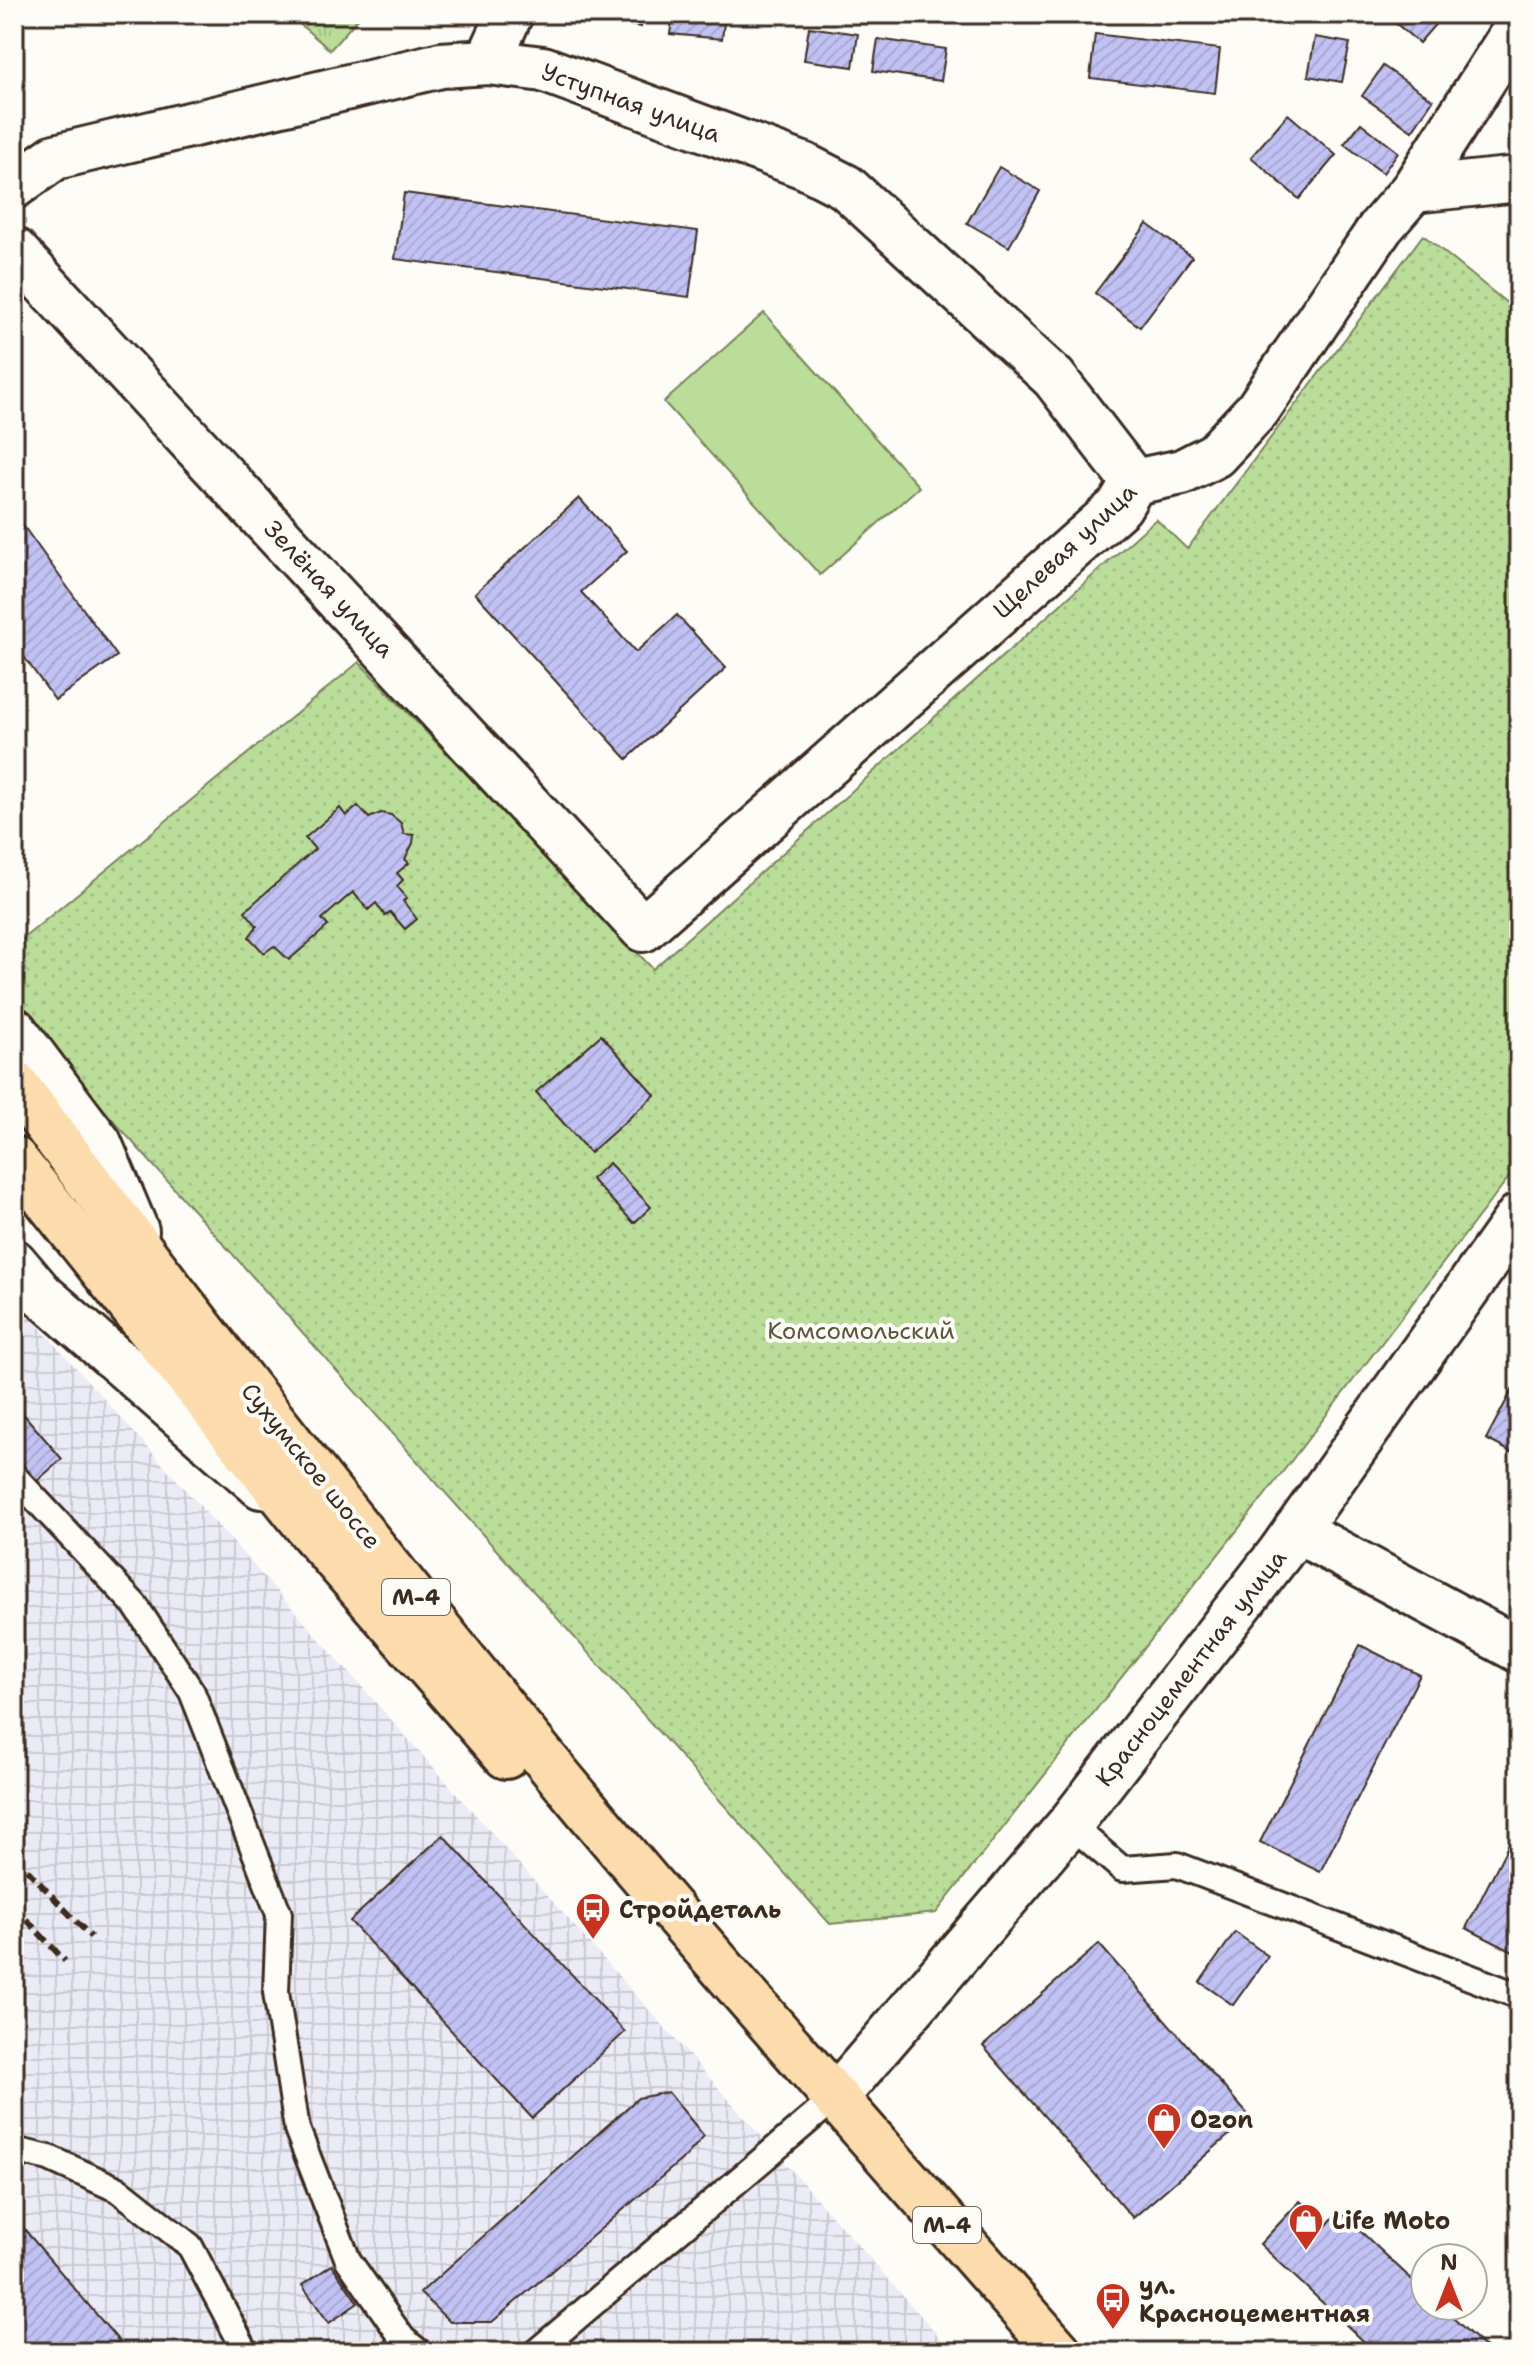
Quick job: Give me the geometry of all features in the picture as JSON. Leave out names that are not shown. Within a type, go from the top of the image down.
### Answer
[{"type":"highway","name":"Сухумское шоссе","points":[[14,1082],[152,1266],[540,1753],[835,2098],[1059,2352]]},
{"type":"highway","name":"Сухумское шоссе","points":[[14,1159],[310,1530],[522,1774],[835,2098]]},
{"type":"street","points":[[488,62],[510,14]]},
{"type":"street","name":"Щелевая улица","points":[[643,929],[1120,506],[1134,482],[1182,472],[1215,455],[1258,409],[1381,227],[1413,190],[1514,21]]},
{"type":"street","name":"Уступная улица","points":[[14,186],[55,157],[441,65],[488,62],[543,69],[805,166],[846,187],[1054,378],[1134,482]]},
{"type":"street","points":[[1413,190],[1519,179]]},
{"type":"street","name":"Зелёная улица","points":[[14,250],[643,929]]},
{"type":"street","points":[[14,1030],[99,1143],[152,1266]]},
{"type":"street","name":"Красноцементная улица","points":[[835,2098],[1070,1824],[1296,1530],[1519,1216]]},
{"type":"street","points":[[14,1262],[41,1294],[310,1530]]},
{"type":"street","points":[[1296,1530],[1519,1650]]},
{"type":"lane","points":[[14,1476],[135,1605],[192,1692],[279,1914],[276,1992],[297,2129],[348,2260],[403,2339],[419,2352]]},
{"type":"lane","points":[[1070,1824],[1122,1869],[1177,1865],[1519,1996]]},
{"type":"lane","points":[[536,2352],[835,2098]]},
{"type":"lane","points":[[14,2150],[49,2158],[119,2190],[190,2246],[246,2352]]},
{"type":"shaded area","points":[[14,1299],[266,1579],[953,2352],[14,2352]]},
{"type":"green space","points":[[288,14],[362,14],[330,50]]},
{"type":"green space","name":"Комсомольский","points":[[1423,235],[1519,313],[1519,1164],[1265,1495],[936,1913],[830,1924],[14,1009],[14,946],[359,662],[653,969],[1156,519],[1187,549]]},
{"type":"green space","points":[[764,313],[919,487],[820,575],[664,402]]},
{"type":"building","points":[[605,14],[643,14],[641,27],[604,20]]},
{"type":"building","points":[[673,14],[725,14],[722,39],[670,34]]},
{"type":"building","points":[[1385,14],[1444,14],[1419,43]]},
{"type":"building","points":[[809,27],[858,34],[853,67],[804,60]]},
{"type":"building","points":[[1095,34],[1220,49],[1215,93],[1090,78]]},
{"type":"building","points":[[1315,37],[1350,43],[1342,82],[1308,76]]},
{"type":"building","points":[[878,39],[946,49],[941,81],[873,71]]},
{"type":"building","points":[[1383,66],[1433,100],[1412,131],[1362,96]]},
{"type":"building","points":[[1288,114],[1336,155],[1299,199],[1251,157]]},
{"type":"building","points":[[1361,123],[1398,152],[1383,173],[1344,144]]},
{"type":"building","points":[[999,167],[1040,191],[1009,247],[967,223]]},
{"type":"building","points":[[404,193],[698,231],[689,297],[395,259]]},
{"type":"building","points":[[1147,224],[1192,257],[1140,327],[1095,293]]},
{"type":"building","points":[[579,498],[627,551],[581,592],[636,652],[677,615],[726,668],[627,759],[475,593]]},
{"type":"building","points":[[14,513],[117,656],[55,700],[14,643]]},
{"type":"building","points":[[358,806],[369,818],[381,813],[391,815],[401,823],[404,834],[414,835],[405,859],[409,863],[397,873],[403,880],[397,886],[407,898],[403,901],[417,919],[405,929],[390,912],[385,916],[376,903],[368,910],[353,892],[322,919],[328,926],[289,960],[274,946],[264,953],[249,937],[257,926],[245,911],[315,849],[305,838],[340,808],[346,816]]},
{"type":"building","points":[[601,1035],[655,1095],[590,1153],[536,1092]]},
{"type":"building","points":[[609,1163],[651,1207],[634,1223],[591,1179]]},
{"type":"building","points":[[1519,1377],[1519,1456],[1486,1439]]},
{"type":"building","points":[[14,1403],[62,1459],[14,1501]]},
{"type":"building","points":[[1360,1645],[1420,1675],[1320,1872],[1260,1842]]},
{"type":"building","points":[[1519,1824],[1519,1955],[1466,1928]]},
{"type":"building","points":[[443,1835],[625,2032],[532,2118],[350,1921]]},
{"type":"building","points":[[1235,1932],[1268,1956],[1233,2005],[1200,1982]]},
{"type":"building","points":[[1099,1944],[1250,2117],[1133,2218],[983,2046]]},
{"type":"building","points":[[668,2092],[704,2136],[687,2155],[492,2322],[450,2322],[420,2293],[638,2098]]},
{"type":"building","points":[[1300,2201],[1326,2226],[1339,2211],[1409,2277],[1409,2322],[1457,2322],[1490,2352],[1375,2352],[1260,2244]]},
{"type":"building","points":[[14,2217],[119,2341],[105,2352],[14,2352]]},
{"type":"building","points":[[332,2265],[358,2303],[329,2323],[302,2285]]},
{"type":"railway","points":[[14,1856],[91,1937]]},
{"type":"railway","points":[[14,1906],[65,1961]]},
{"type":"place","name":"Стройдеталь","points":[[593,1941]]},
{"type":"place","name":"Ozon","points":[[1164,2151]]},
{"type":"place","name":"Life Moto","points":[[1306,2252]]},
{"type":"place","name":"ул. Красноцементная","points":[[1113,2331]]}]
